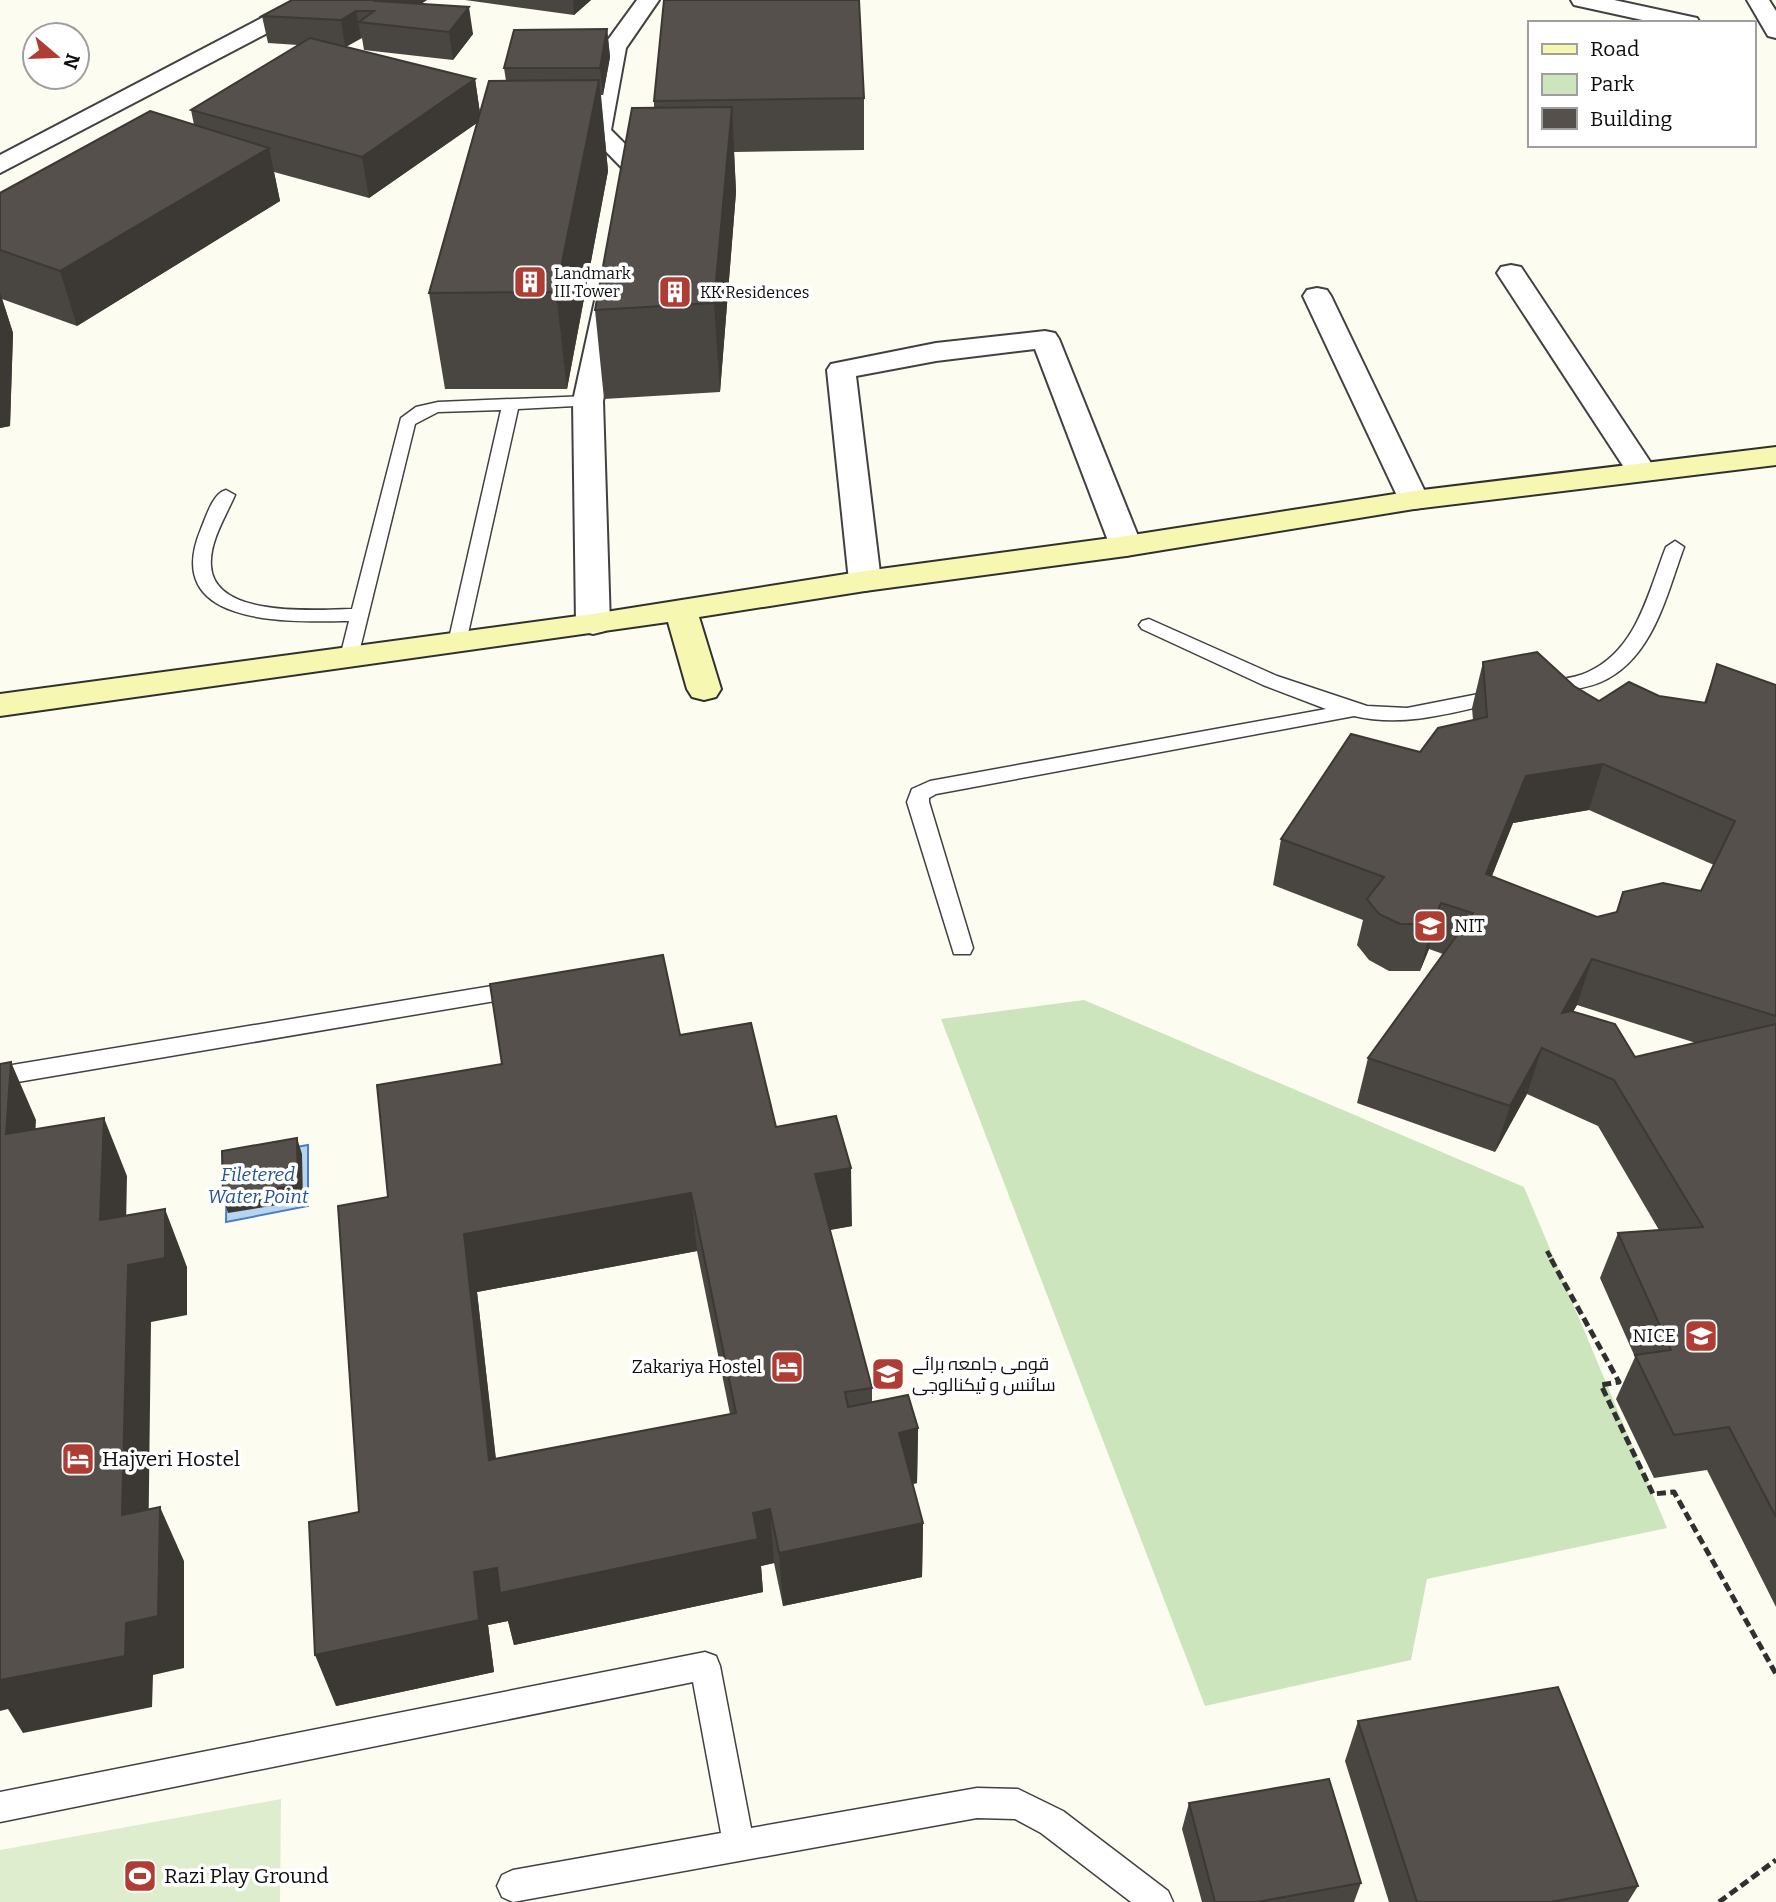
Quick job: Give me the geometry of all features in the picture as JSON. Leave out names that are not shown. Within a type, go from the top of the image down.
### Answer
[{"type":"main road","points":[[0,705],[593,624],[865,581],[1126,546],[1414,500],[1776,456]]},
{"type":"main road","points":[[681,611],[704,689]]},
{"type":"street","points":[[0,165],[313,0]]},
{"type":"street","points":[[626,223],[637,169],[598,131],[614,48],[648,0]]},
{"type":"street","points":[[1582,0],[1680,21]]},
{"type":"street","points":[[1758,0],[1776,31]]},
{"type":"street","points":[[1755,36],[1776,41]]},
{"type":"street","points":[[593,624],[588,401],[617,264]]},
{"type":"street","points":[[1511,272],[1642,472]]},
{"type":"street","points":[[1317,296],[1414,500]]},
{"type":"street","points":[[865,581],[841,370],[936,352],[1045,340],[1126,546]]},
{"type":"lane","points":[[350,657],[407,422],[422,411],[438,407],[588,401]]},
{"type":"lane","points":[[458,643],[510,405]]},
{"type":"lane","points":[[226,495],[208,539],[201,568],[210,589],[228,601],[273,615],[360,615]]},
{"type":"lane","points":[[1149,625],[1320,700],[1356,710],[1394,715],[1593,678],[1621,664],[1636,645],[1675,547]]},
{"type":"lane","points":[[962,948],[918,803],[919,794],[930,788],[1356,710]]},
{"type":"lane","points":[[0,1076],[545,985]]},
{"type":"lane","points":[[0,1807],[705,1666],[738,1847]]},
{"type":"lane","points":[[513,1886],[977,1803],[1018,1804],[1052,1822],[1157,1902]]},
{"type":"path","points":[[1547,1251],[1619,1382],[1601,1385],[1653,1494],[1674,1492],[1776,1674]]},
{"type":"path","points":[[1719,1902],[1776,1860]]},
{"type":"green space","name":"NICE","points":[[1084,1000],[1524,1187],[1667,1528],[1427,1579],[1411,1660],[1205,1706],[941,1019]]},
{"type":"green space","name":"Razi Play Ground","points":[[281,1799],[280,1902],[0,1902],[0,1850]]},
{"type":"water","name":"Filetered Water Point","points":[[308,1145],[308,1206],[226,1222],[227,1159]]},
{"type":"building","points":[[292,0],[376,0],[469,7],[449,32],[359,22],[374,11],[356,11],[341,20],[262,16]]},
{"type":"building","points":[[664,0],[859,0],[864,98],[654,101]]},
{"type":"building","points":[[607,29],[600,68],[504,68],[514,30]]},
{"type":"building","points":[[310,38],[475,79],[362,157],[191,110]]},
{"type":"building","points":[[599,80],[556,292],[429,293],[489,81]]},
{"type":"building","points":[[732,107],[714,303],[595,310],[632,108]]},
{"type":"building","points":[[150,111],[269,148],[60,271],[0,250],[0,193]]},
{"type":"building","points":[[1537,652],[1574,686],[1599,701],[1629,682],[1659,696],[1706,703],[1717,664],[1776,685],[1776,1016],[1592,959],[1562,1013],[1571,1011],[1615,1024],[1635,1057],[1776,1024],[1776,1517],[1729,1427],[1674,1435],[1635,1355],[1671,1350],[1618,1233],[1703,1227],[1614,1080],[1542,1048],[1510,1106],[1368,1058],[1473,913],[1441,903],[1432,924],[1400,924],[1379,914],[1367,899],[1384,877],[1281,839],[1351,734],[1420,752],[1438,728],[1487,717],[1483,662]],"holes":[[[1603,764],[1735,821],[1701,891],[1663,883],[1623,892],[1617,912],[1597,917],[1486,874],[1526,776]]]},
{"type":"building","name":"Zakariya Hostel","points":[[663,955],[680,1035],[751,1023],[776,1127],[836,1116],[851,1168],[815,1174],[872,1388],[845,1392],[848,1407],[908,1395],[918,1428],[899,1433],[923,1523],[779,1553],[770,1509],[753,1513],[758,1539],[500,1593],[497,1568],[474,1572],[479,1620],[315,1655],[309,1522],[359,1512],[338,1206],[388,1197],[377,1085],[502,1064],[490,984]],"holes":[[[691,1193],[736,1413],[489,1460],[464,1234]]]},
{"type":"building","name":"Hajveri Hostel","points":[[11,1062],[6,1134],[104,1118],[100,1220],[165,1209],[165,1258],[128,1265],[122,1515],[160,1507],[158,1616],[126,1623],[125,1656],[0,1680],[0,1064]]},
{"type":"building","points":[[297,1138],[298,1185],[223,1197],[222,1151]]},
{"type":"building","points":[[1558,1687],[1638,1886],[1550,1902],[1417,1902],[1358,1721]]},
{"type":"building","points":[[1329,1779],[1361,1883],[1257,1902],[1215,1902],[1189,1803]]},
{"type":"place","name":"Landmark III Tower","points":[[530,282]]},
{"type":"place","name":"KK Residences","points":[[675,292]]},
{"type":"place","name":"NIT","points":[[1430,926]]},
{"type":"place","name":"NICE","points":[[1701,1336]]},
{"type":"place","name":"Zakariya Hostel","points":[[787,1367]]},
{"type":"place","name":"قومی جامعہ برائے سائنس و ٹیکنالوجی","points":[[888,1374]]},
{"type":"place","name":"Hajveri Hostel","points":[[78,1459]]},
{"type":"place","name":"Razi Play Ground","points":[[140,1876]]}]
